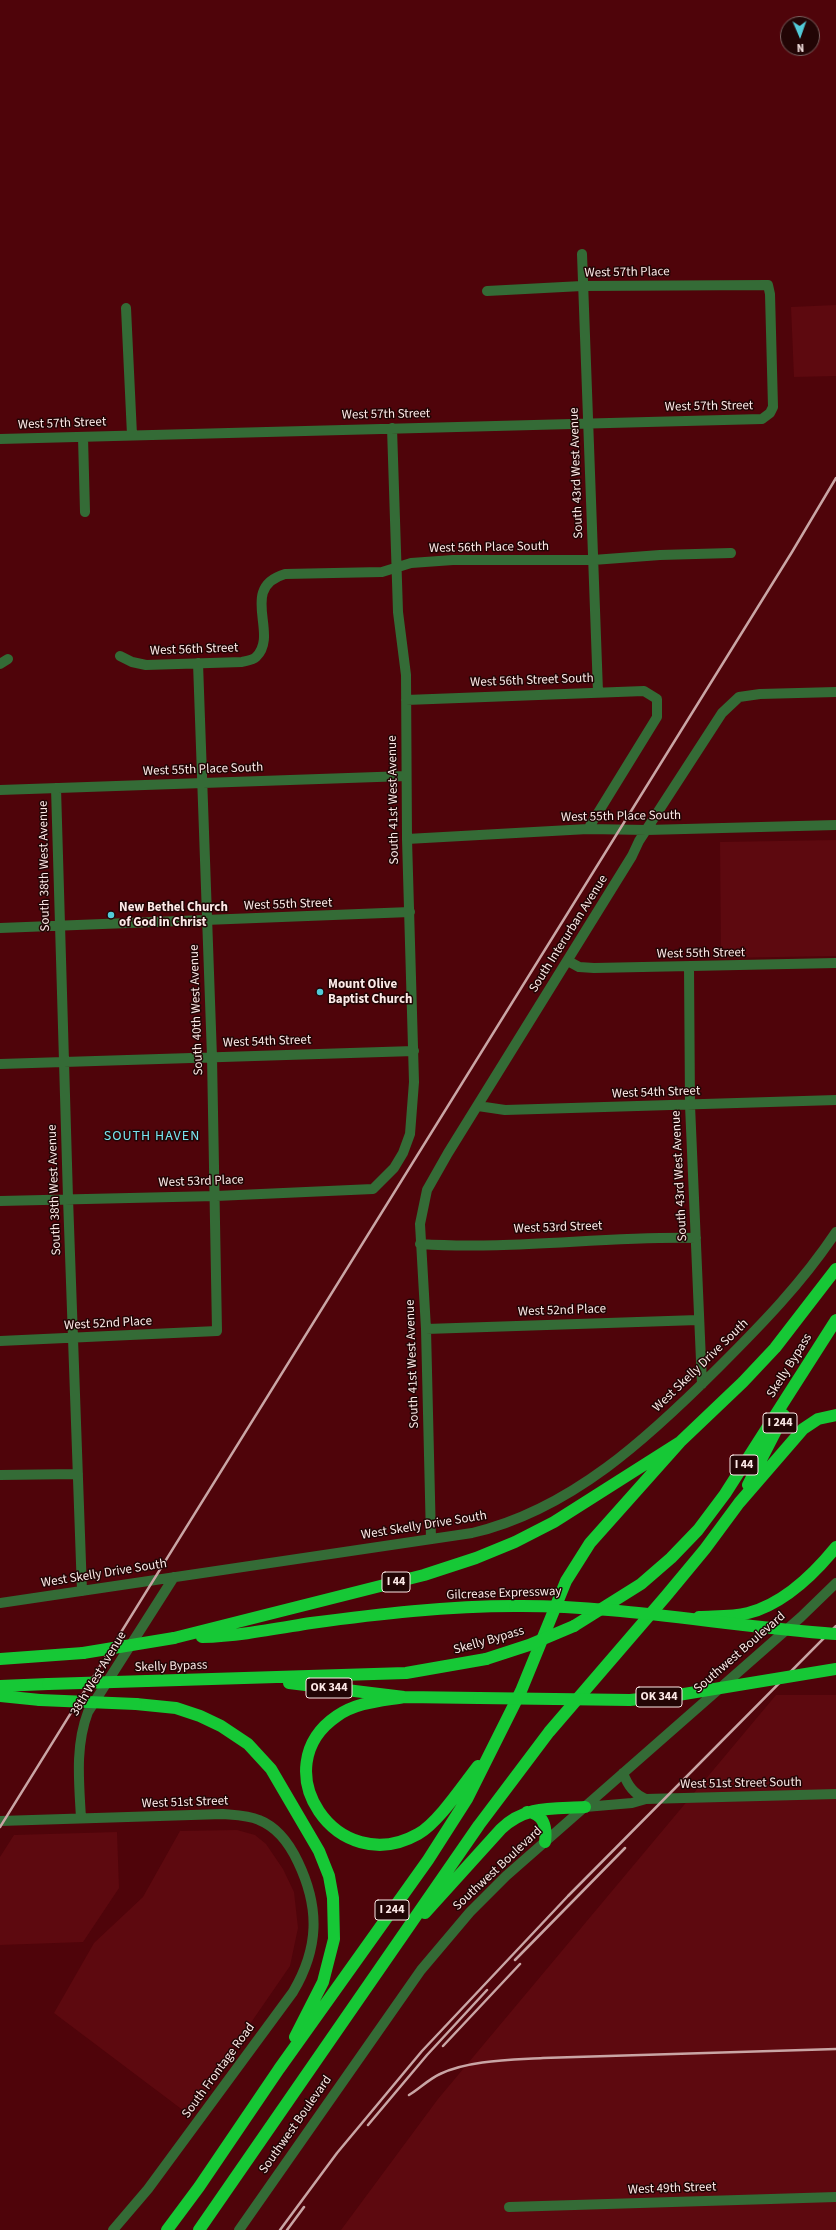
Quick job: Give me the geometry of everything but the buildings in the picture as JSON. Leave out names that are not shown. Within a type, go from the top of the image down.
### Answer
[{"type":"highway","name":"Skelly Bypass","points":[[0,1659],[83,1652],[174,1638],[424,1575],[476,1558],[515,1542],[554,1522],[680,1442],[743,1382],[775,1348],[836,1269]]},
{"type":"highway","name":"Skelly Bypass","points":[[0,1686],[406,1673],[486,1659],[530,1645],[574,1626],[641,1584],[671,1558],[698,1530],[725,1494],[836,1320]]},
{"type":"highway","name":"I 244","points":[[199,2230],[518,1771],[671,1590],[739,1502],[821,1344]]},
{"type":"highway","points":[[739,1502],[803,1429],[818,1419],[836,1415]]},
{"type":"highway","name":"I 244","points":[[167,2230],[199,2187],[279,2069],[428,1860],[467,1799],[522,1691],[551,1617],[572,1570],[590,1543],[680,1442]]},
{"type":"highway","points":[[676,1618],[742,1614],[762,1608],[776,1601],[808,1576],[836,1547]]},
{"type":"highway","name":"Gilcrease Expressway","points":[[174,1638],[236,1636],[309,1624],[373,1616],[487,1606],[571,1606],[836,1634]]},
{"type":"highway","name":"OK 344","points":[[254,1679],[404,1697],[630,1700],[692,1693],[836,1669]]},
{"type":"highway","points":[[0,1696],[40,1700],[136,1704],[176,1708],[200,1716],[221,1726],[248,1744],[271,1769],[319,1851],[329,1876],[335,1919],[330,1958],[322,1982],[279,2069]]},
{"type":"highway","points":[[404,1697],[353,1707],[337,1716],[324,1726],[310,1750],[307,1765],[307,1781],[312,1799],[325,1821],[346,1837],[365,1844],[383,1845],[396,1843],[420,1834],[433,1822],[496,1744]]},
{"type":"highway","points":[[394,1948],[501,1829],[515,1818],[527,1812],[585,1807]]},
{"type":"highway","points":[[527,1812],[536,1815],[544,1822],[547,1832],[545,1842]]},
{"type":"street","name":"South 43rd West Avenue","points":[[582,254],[598,692]]},
{"type":"street","name":"West 57th Place","points":[[487,291],[582,286],[768,285],[770,294],[774,400],[770,413]]},
{"type":"street","points":[[126,308],[132,435]]},
{"type":"street","name":"West 57th Street","points":[[0,439],[762,419],[770,413]]},
{"type":"street","name":"South 41st West Avenue","points":[[392,428],[398,612],[403,643],[406,700],[407,839],[414,1051],[414,1095],[410,1134],[404,1153],[394,1168]]},
{"type":"street","points":[[82,437],[85,512]]},
{"type":"street","name":"West 56th Place South","points":[[262,598],[264,587],[268,582],[285,574],[382,572],[410,564],[454,560],[594,560],[660,555],[731,553]]},
{"type":"street","name":"West 56th Street","points":[[120,656],[132,662],[146,664],[242,662],[256,658],[261,650],[263,639],[262,598]]},
{"type":"street","name":"South 40th West Avenue","points":[[198,663],[204,783],[216,1196],[217,1331]]},
{"type":"street","name":"West 56th Street South","points":[[406,700],[644,691],[657,699],[657,717],[588,829]]},
{"type":"street","name":"South Interurban Avenue","points":[[427,1190],[448,1152],[632,856],[639,841],[722,713],[738,697],[760,694],[836,692]]},
{"type":"street","name":"West 55th Place South","points":[[0,790],[406,776]]},
{"type":"street","name":"South 38th West Avenue","points":[[56,788],[63,1061],[82,1591]]},
{"type":"street","name":"West 55th Place South","points":[[407,839],[588,829],[647,830],[836,825]]},
{"type":"street","name":"West 55th Street","points":[[0,928],[410,912]]},
{"type":"street","name":"West 55th Street","points":[[568,961],[579,967],[594,968],[836,964]]},
{"type":"street","name":"South 43rd West Avenue","points":[[689,967],[690,1105],[698,1320],[702,1384]]},
{"type":"street","name":"West 54th Street","points":[[0,1064],[414,1051]]},
{"type":"street","name":"West 54th Street","points":[[478,1106],[504,1110],[836,1100]]},
{"type":"street","name":"West 53rd Place","points":[[0,1201],[68,1198],[216,1196],[373,1189],[394,1168]]},
{"type":"street","name":"South 41st West Avenue","points":[[427,1190],[422,1211],[420,1244],[426,1329],[431,1538]]},
{"type":"street","name":"West Skelly Drive South","points":[[0,1603],[498,1527],[560,1498],[618,1459],[702,1384],[775,1312],[801,1281],[836,1232]]},
{"type":"street","name":"West 53rd Street","points":[[420,1244],[514,1243],[659,1237],[696,1238]]},
{"type":"street","name":"West 52nd Place","points":[[426,1329],[698,1320]]},
{"type":"street","name":"West 52nd Place","points":[[0,1341],[73,1339],[217,1331]]},
{"type":"street","points":[[0,1475],[78,1474]]},
{"type":"street","name":"38th West Avenue","points":[[81,1818],[79,1747],[82,1727],[88,1712],[174,1577]]},
{"type":"street","name":"Southwest Boulevard","points":[[240,2230],[420,1970],[470,1912],[506,1876],[801,1617],[836,1583]]},
{"type":"street","points":[[623,1773],[638,1796],[646,1799]]},
{"type":"street","name":"West 51st Street South","points":[[585,1807],[632,1803],[646,1799],[836,1794]]},
{"type":"street","name":"West 51st Street","points":[[0,1821],[224,1814],[243,1815],[260,1820],[277,1832],[293,1852],[311,1894],[314,1912]]},
{"type":"street","name":"South Frontage Road","points":[[113,2230],[148,2189],[293,1992],[308,1961],[313,1939],[314,1912]]},
{"type":"street","name":"West 49th Street","points":[[509,2207],[836,2197]]},
{"type":"shaded area","points":[[836,305],[836,376],[794,377],[791,307]]},
{"type":"shaded area","points":[[836,840],[836,956],[721,958],[720,842]]},
{"type":"shaded area","points":[[776,1695],[836,1695],[836,2230],[341,2230],[438,2099]]},
{"type":"shaded area","points":[[237,1830],[255,1835],[266,1844],[283,1869],[294,1892],[298,1928],[290,1966],[188,2114],[54,2013],[94,1943],[143,1897],[180,1831]]},
{"type":"shaded area","points":[[117,1832],[119,1888],[83,1942],[0,1945],[0,1857],[14,1835]]},
{"type":"railway","points":[[0,1827],[792,552],[836,478]]},
{"type":"railway","points":[[280,2230],[337,2153],[422,2051],[568,1896],[836,1626]]},
{"type":"railway","points":[[515,1960],[625,1848]]},
{"type":"railway","points":[[443,2046],[520,1964]]},
{"type":"railway","points":[[368,2125],[427,2055],[487,1990]]},
{"type":"railway","points":[[409,2095],[440,2074],[451,2069],[477,2063],[504,2060],[836,2049]]},
{"type":"railway","points":[[287,2230],[304,2207]]},
{"type":"place","name":"New Bethel Church of God in Christ","points":[[111,915]]},
{"type":"place","name":"Mount Olive Baptist Church","points":[[320,992]]},
{"type":"district","name":"SOUTH HAVEN","points":[[152,1137]]}]
